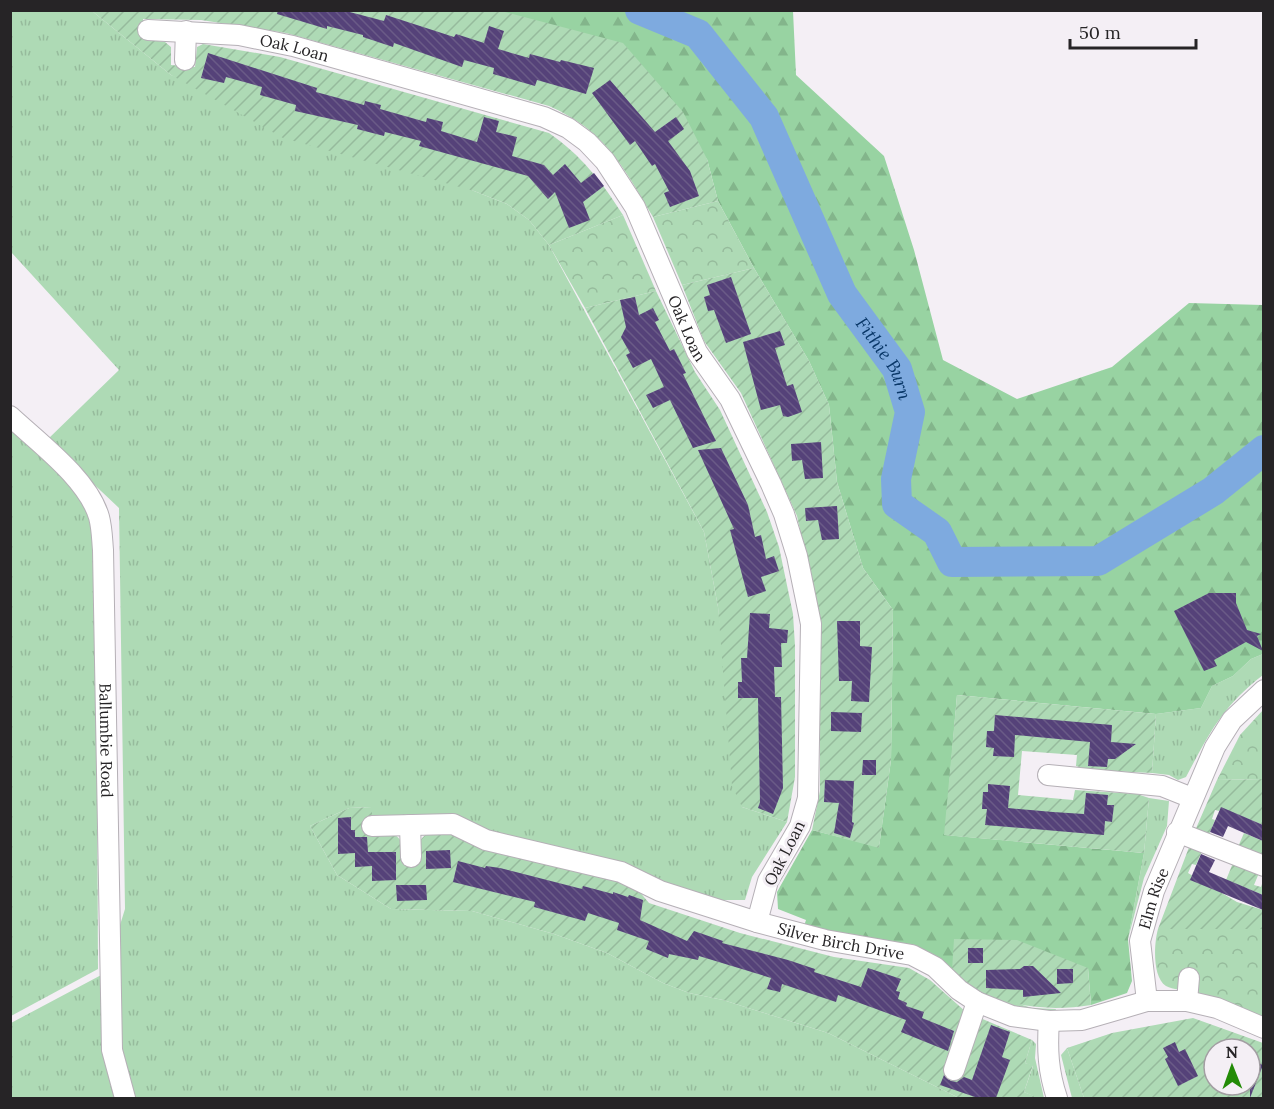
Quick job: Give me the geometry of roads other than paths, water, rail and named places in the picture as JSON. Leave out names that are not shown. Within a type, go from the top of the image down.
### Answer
[{"type":"street","name":"Oak Loan","points":[[148,30],[239,36],[293,46],[544,117],[568,128],[587,142],[605,161],[635,207],[697,352],[730,399],[784,514],[797,556],[810,624],[808,798],[800,826],[768,881],[757,922]]},
{"type":"street","points":[[185,60],[186,31]]},
{"type":"street","name":"Ballumbie Road","points":[[10,416],[75,478],[90,496],[99,518],[104,550],[112,1050],[125,1098]]},
{"type":"street","name":"Elm Rise","points":[[1147,1001],[1140,941],[1154,891],[1177,832],[1215,747],[1232,720],[1263,690]]},
{"type":"street","points":[[1048,775],[1162,786],[1192,798]]},
{"type":"street","name":"Silver Birch Drive","points":[[372,826],[453,824],[486,840],[621,872],[660,891],[757,922],[825,940],[912,955],[935,967],[959,990],[977,1002],[1012,1016],[1049,1021],[1082,1020],[1147,1001],[1186,1001],[1217,1008],[1263,1028]]},
{"type":"street","points":[[410,825],[411,856]]},
{"type":"street","points":[[1177,832],[1263,866]]},
{"type":"street","points":[[1186,1001],[1189,978]]},
{"type":"street","points":[[954,1070],[977,1002]]},
{"type":"street","points":[[1049,1021],[1047,1056],[1049,1077],[1057,1098]]},
{"type":"waterway","name":"Fithie Burn","points":[[640,10],[698,34],[764,117],[842,294],[897,369],[910,412],[896,479],[897,504],[937,532],[952,562],[1098,561],[1213,491],[1264,450]]}]
